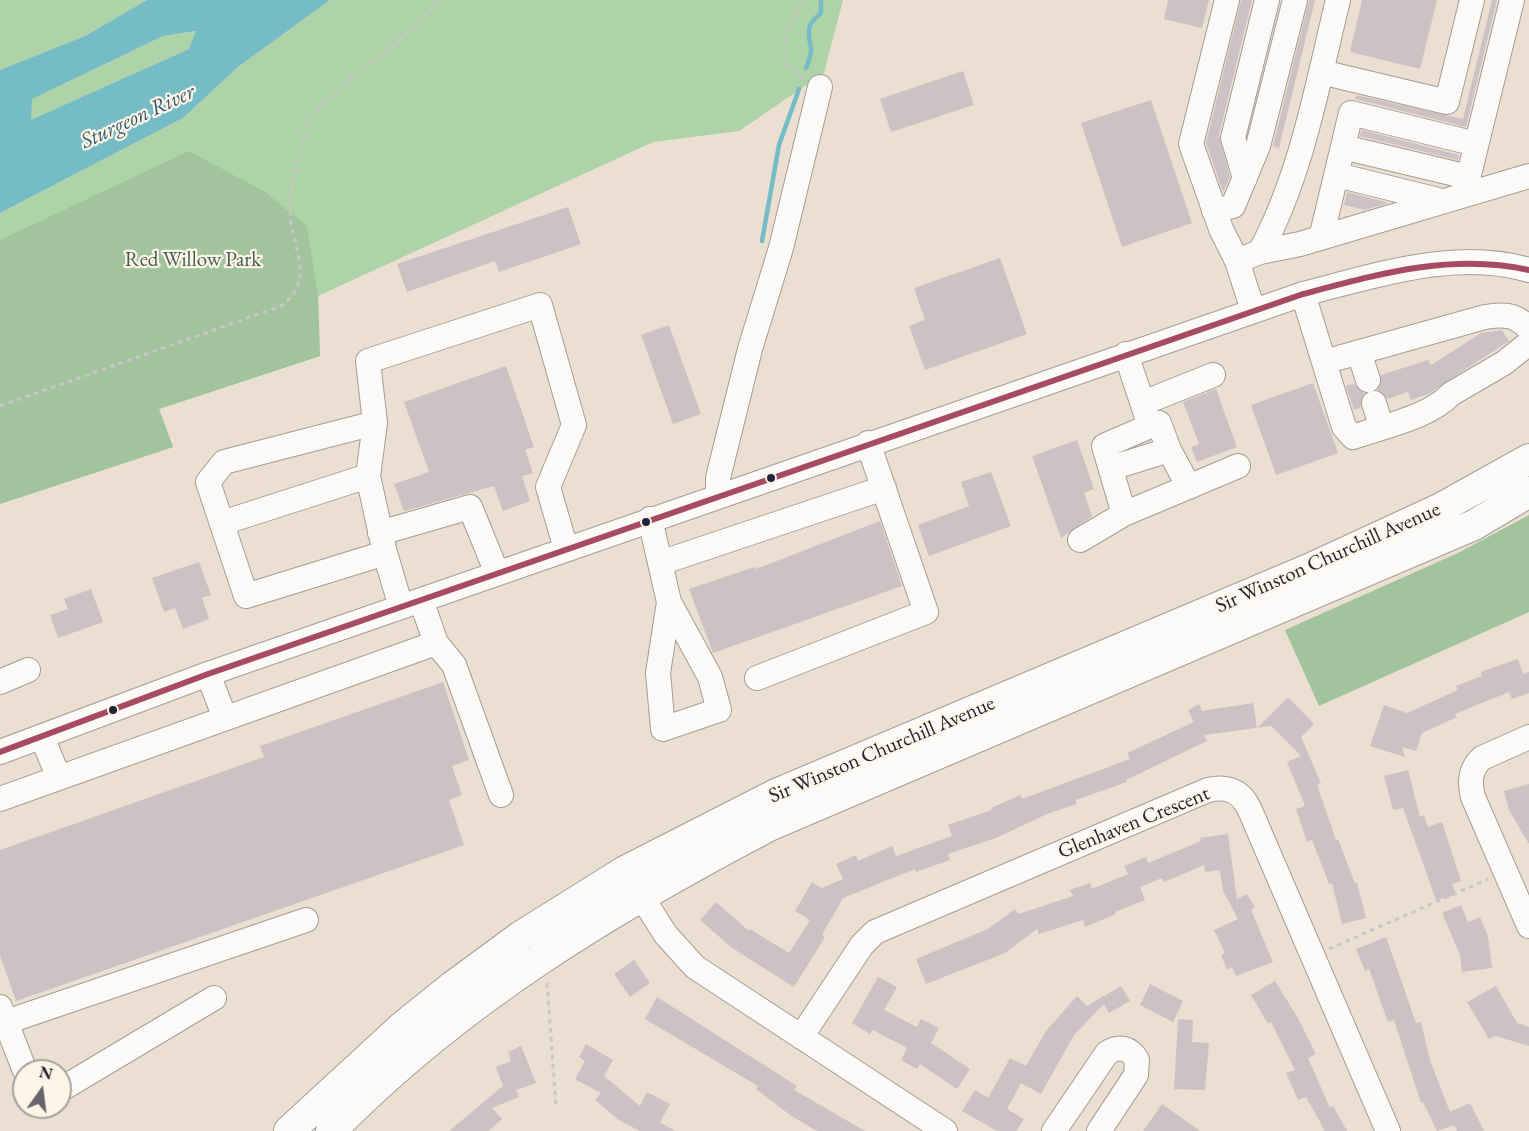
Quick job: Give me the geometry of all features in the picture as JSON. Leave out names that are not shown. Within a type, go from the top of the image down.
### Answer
[{"type":"main road","name":"Sir Winston Churchill Avenue","points":[[330,1131],[422,1047],[530,966],[632,883],[776,794],[1311,568],[1441,508],[1529,459]]},
{"type":"main road","name":"Sir Winston Churchill Avenue","points":[[289,1131],[402,1027],[521,936],[632,883],[1474,525],[1529,492]]},
{"type":"street","points":[[1227,0],[1191,144],[1214,211],[1237,261],[1253,310]]},
{"type":"street","points":[[1245,177],[1233,138],[1267,0]]},
{"type":"street","points":[[1214,211],[1233,206],[1258,146],[1295,0]]},
{"type":"street","points":[[1260,252],[1274,226],[1300,157],[1338,0]]},
{"type":"street","points":[[1321,72],[1447,102],[1472,0]]},
{"type":"street","points":[[1459,191],[1476,144],[1512,0]]},
{"type":"street","points":[[718,495],[718,478],[750,349],[781,248],[820,87]]},
{"type":"street","points":[[1322,238],[1351,113],[1476,144]]},
{"type":"street","points":[[1343,147],[1459,191]]},
{"type":"street","points":[[1337,175],[1459,191]]},
{"type":"street","points":[[1237,261],[1260,252],[1322,238],[1459,191],[1529,176]]},
{"type":"street","points":[[0,752],[208,674],[718,495],[1303,294],[1436,264],[1472,261],[1529,270]]},
{"type":"street","points":[[1303,294],[1344,428],[1353,437],[1445,400],[1451,393],[1504,363],[1529,343]]},
{"type":"street","points":[[501,795],[454,665],[436,643],[411,604],[383,543],[368,476],[375,423],[368,361],[540,305],[574,425],[548,487],[566,549]]},
{"type":"street","points":[[1324,362],[1502,315],[1519,317],[1529,328]]},
{"type":"street","points":[[1359,352],[1368,380]]},
{"type":"street","points":[[1126,354],[1146,415],[1159,423],[1168,450],[1189,487]]},
{"type":"street","points":[[1124,514],[1104,446],[1146,415],[1213,375]]},
{"type":"street","points":[[1374,403],[1381,426]]},
{"type":"street","points":[[375,423],[224,462],[208,482],[246,596],[470,507],[497,573]]},
{"type":"street","points":[[758,678],[926,612],[868,443]]},
{"type":"street","points":[[1111,468],[1168,450]]},
{"type":"street","points":[[1080,540],[1124,514],[1238,466]]},
{"type":"street","points":[[222,523],[368,476]]},
{"type":"street","points":[[660,563],[884,488]]},
{"type":"street","points":[[650,519],[669,602],[710,677],[720,710],[663,729],[658,673],[669,602]]},
{"type":"street","points":[[0,799],[436,643]]},
{"type":"street","points":[[0,682],[28,670]]},
{"type":"street","points":[[208,674],[225,718]]},
{"type":"street","points":[[42,737],[59,778]]},
{"type":"street","points":[[1529,737],[1482,758],[1476,763],[1470,779],[1473,797],[1529,926]]},
{"type":"street","name":"Glenhaven Crescent","points":[[801,1037],[861,945],[875,932],[1217,788],[1231,789],[1246,803],[1314,955],[1388,1131]]},
{"type":"street","points":[[632,883],[666,935],[686,960],[945,1131]]},
{"type":"street","points":[[20,1059],[3,1014],[306,920]]},
{"type":"street","points":[[72,1083],[214,998]]},
{"type":"street","points":[[1054,1131],[1107,1053],[1119,1048],[1127,1050],[1137,1060],[1136,1075],[1099,1131]]},
{"type":"path","points":[[0,406],[281,306],[294,297],[301,284],[299,260],[290,226],[290,204],[303,141],[309,125],[332,96],[396,43],[440,0]]},
{"type":"path","points":[[803,0],[786,32],[783,52],[791,69],[820,87]]},
{"type":"path","points":[[1314,955],[1489,879]]},
{"type":"path","points":[[547,974],[556,1107]]},
{"type":"green space","points":[[0,0],[147,0],[85,36],[0,70]]},
{"type":"green space","name":"Red Willow Park","points":[[330,0],[843,0],[824,73],[739,131],[653,142],[318,296],[320,356],[159,409],[173,447],[0,504],[0,213],[183,118],[238,67]]},
{"type":"green space","points":[[197,31],[189,49],[31,121],[31,99],[163,36]]},
{"type":"green space","points":[[189,151],[265,192],[307,226],[318,296],[320,356],[159,409],[173,447],[0,504],[0,240]]},
{"type":"green space","points":[[1529,515],[1529,612],[1319,706],[1285,630],[1458,553]]},
{"type":"water","name":"Sturgeon River","points":[[147,0],[330,0],[238,67],[183,118],[0,213],[0,70],[85,36]],"holes":[[[196,31],[189,49],[31,120],[32,99],[163,36]]]},
{"type":"building","points":[[1168,0],[1209,0],[1202,28],[1164,19]]},
{"type":"building","points":[[1241,0],[1252,0],[1219,135],[1230,177],[1223,192],[1206,143]]},
{"type":"building","points":[[1309,0],[1315,0],[1279,148],[1273,146]]},
{"type":"building","points":[[1362,0],[1437,0],[1420,69],[1350,52]]},
{"type":"building","points":[[1492,0],[1497,0],[1466,127],[1355,99],[1356,95],[1463,119]]},
{"type":"building","points":[[963,71],[974,105],[891,132],[880,99]]},
{"type":"building","points":[[1151,100],[1192,223],[1122,247],[1081,123]]},
{"type":"building","points":[[1362,130],[1459,155],[1458,160],[1360,136]]},
{"type":"building","points":[[1347,192],[1389,203],[1365,210],[1344,205]]},
{"type":"building","points":[[568,207],[581,244],[499,272],[495,261],[407,292],[397,264]]},
{"type":"building","points":[[1000,258],[1027,334],[925,370],[909,326],[925,320],[914,288]]},
{"type":"building","points":[[669,325],[701,414],[673,424],[641,335]]},
{"type":"building","points":[[1502,330],[1509,341],[1428,394],[1411,400],[1408,392],[1388,399],[1378,390],[1381,375],[1428,360],[1431,365],[1481,333]]},
{"type":"building","points":[[506,366],[534,447],[525,450],[533,473],[522,476],[530,501],[503,511],[494,486],[404,511],[394,484],[429,472],[404,402]]},
{"type":"building","points":[[1313,383],[1338,453],[1276,475],[1251,405]]},
{"type":"building","points":[[1354,384],[1364,393],[1360,408],[1354,410],[1346,386]]},
{"type":"building","points":[[1216,389],[1237,447],[1197,462],[1191,447],[1199,444],[1183,402]]},
{"type":"building","points":[[1077,440],[1094,489],[1084,493],[1092,516],[1061,538],[1032,456]]},
{"type":"building","points":[[991,472],[1011,526],[929,556],[918,525],[969,506],[961,482]]},
{"type":"building","points":[[880,521],[902,586],[713,653],[689,589],[754,567],[756,569]]},
{"type":"building","points":[[199,562],[211,595],[202,598],[209,619],[183,629],[175,608],[164,612],[152,578]]},
{"type":"building","points":[[91,589],[103,622],[58,638],[50,615],[68,609],[64,599]]},
{"type":"building","points":[[1518,659],[1523,674],[1529,672],[1529,693],[1512,699],[1509,692],[1455,714],[1457,717],[1422,733],[1416,751],[1402,747],[1405,757],[1370,746],[1384,705],[1407,713],[1458,690],[1456,686],[1482,676],[1481,672]]},
{"type":"building","points":[[443,682],[469,760],[452,766],[462,795],[449,800],[464,845],[16,1001],[0,956],[0,850],[264,757],[260,746]]},
{"type":"building","points":[[1288,697],[1314,724],[1301,737],[1321,783],[1317,785],[1336,840],[1338,839],[1355,883],[1357,883],[1366,918],[1342,924],[1332,883],[1329,884],[1312,840],[1307,842],[1296,809],[1305,806],[1287,762],[1301,756],[1271,726],[1257,728]]},
{"type":"building","points":[[1253,703],[1257,728],[1204,735],[1207,741],[1126,780],[1127,782],[1076,800],[1077,804],[1047,814],[996,838],[948,854],[950,860],[916,872],[915,869],[843,898],[822,935],[825,937],[794,987],[732,948],[700,920],[716,902],[749,931],[750,929],[789,953],[810,920],[795,911],[812,882],[822,888],[843,879],[836,864],[856,855],[858,861],[892,846],[896,856],[952,836],[948,825],[992,810],[991,808],[1020,795],[1022,799],[1130,759],[1127,753],[1194,722],[1188,710],[1199,704],[1202,711]]},
{"type":"building","points":[[1408,770],[1420,817],[1424,815],[1428,827],[1442,822],[1461,881],[1452,884],[1456,895],[1436,900],[1403,808],[1393,810],[1384,776]]},
{"type":"building","points":[[1529,784],[1529,844],[1509,810],[1504,791]]},
{"type":"building","points":[[1228,834],[1237,899],[1247,894],[1255,907],[1251,910],[1273,962],[1236,976],[1232,967],[1227,970],[1221,955],[1225,953],[1214,930],[1238,919],[1223,891],[1220,870],[1205,872],[1204,865],[1164,882],[1162,878],[1140,887],[1145,900],[1115,912],[1116,914],[1085,927],[1083,920],[1039,934],[1037,929],[1005,953],[926,984],[916,959],[988,929],[1015,909],[1019,914],[1073,896],[1070,890],[1090,883],[1092,889],[1128,874],[1124,866],[1146,857],[1148,863],[1201,841],[1200,838]]},
{"type":"building","points":[[1461,905],[1468,922],[1480,917],[1488,936],[1492,968],[1462,972],[1460,955],[1442,913]]},
{"type":"building","points":[[1386,937],[1416,1023],[1421,1022],[1430,1060],[1450,1112],[1470,1103],[1484,1131],[1457,1131],[1454,1125],[1437,1131],[1423,1102],[1421,1103],[1394,1020],[1388,1022],[1369,969],[1365,971],[1356,949]]},
{"type":"building","points":[[634,960],[650,983],[630,997],[614,974]]},
{"type":"building","points":[[878,977],[897,987],[884,1010],[917,1027],[921,1019],[939,1028],[931,1043],[970,1069],[957,1089],[920,1064],[917,1069],[901,1060],[907,1048],[873,1030],[870,1034],[852,1023]]},
{"type":"building","points":[[1275,981],[1298,1018],[1316,1054],[1308,1058],[1330,1108],[1333,1106],[1347,1131],[1325,1131],[1306,1097],[1298,1100],[1286,1073],[1295,1070],[1271,1022],[1268,1024],[1251,995]]},
{"type":"building","points":[[1150,984],[1183,1001],[1173,1022],[1140,1005]]},
{"type":"building","points":[[1121,986],[1130,1001],[1109,1013],[1104,1004],[1074,1035],[1041,1094],[1021,1083],[1007,1109],[1024,1119],[1016,1131],[997,1131],[962,1111],[975,1090],[988,1098],[1010,1058],[1026,1066],[1046,1031],[1077,996],[1087,1006]]},
{"type":"building","points":[[1496,986],[1517,1023],[1529,1027],[1529,1046],[1496,1036],[1489,1039],[1467,1002]]},
{"type":"building","points":[[657,997],[797,1086],[794,1090],[865,1131],[817,1131],[790,1115],[756,1089],[758,1086],[645,1019]]},
{"type":"building","points":[[1178,1019],[1193,1020],[1192,1042],[1209,1043],[1205,1090],[1174,1089]]},
{"type":"building","points":[[586,1044],[613,1060],[604,1076],[640,1106],[647,1092],[670,1104],[660,1122],[675,1131],[640,1131],[619,1120],[595,1100],[601,1093],[575,1079],[585,1061],[579,1057]]},
{"type":"building","points":[[521,1046],[536,1083],[516,1090],[519,1097],[492,1108],[502,1119],[488,1131],[449,1131],[503,1086],[496,1067],[511,1061],[508,1052]]},
{"type":"building","points":[[1162,1104],[1182,1118],[1200,1131],[1143,1131]]},
{"type":"waterway","points":[[806,68],[811,50],[809,29],[821,13],[821,0]]},
{"type":"waterway","points":[[762,241],[779,145],[799,89]]},
{"type":"transit line","points":[[0,752],[208,674],[1303,294],[1387,273],[1443,265],[1500,265],[1529,270]]}]
